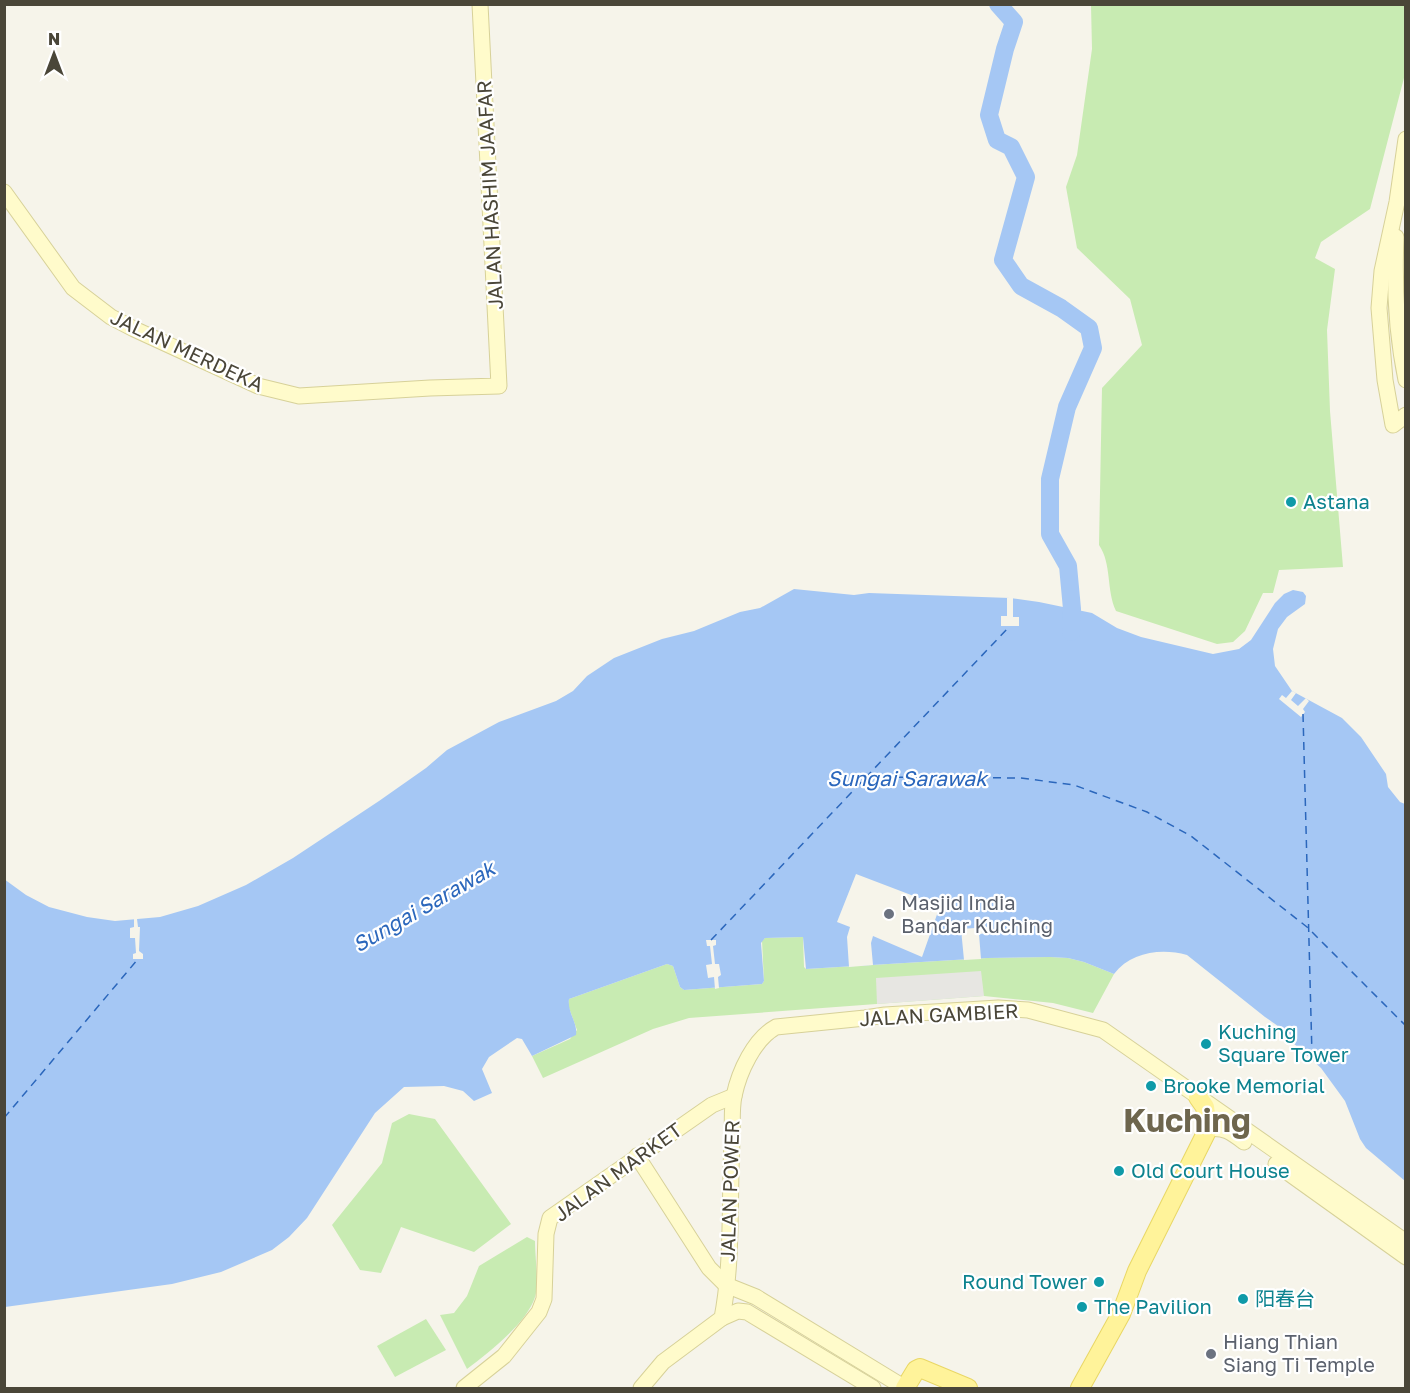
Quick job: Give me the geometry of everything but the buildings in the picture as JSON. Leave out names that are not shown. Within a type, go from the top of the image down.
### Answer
[{"type":"main road","name":"JALAN HASHIM JAAFAR","points":[[480,4],[499,386]]},
{"type":"main road","points":[[1399,420],[1385,380],[1379,308],[1382,271],[1396,209],[1406,139]]},
{"type":"main road","name":"JALAN MERDEKA","points":[[4,192],[73,288],[111,317],[258,386],[299,396],[499,386]]},
{"type":"main road","points":[[1396,209],[1394,286],[1401,360],[1406,380]]},
{"type":"main road","name":"JALAN GAMBIER","points":[[734,1096],[746,1062],[757,1043],[765,1033],[776,1027],[885,1015],[998,1008],[1028,1010],[1103,1030],[1406,1242]]},
{"type":"main road","name":"JALAN MARKET","points":[[464,1389],[504,1356],[539,1312],[544,1299],[546,1234],[550,1218],[712,1105],[734,1096]]},
{"type":"main road","name":"JALAN POWER","points":[[722,1318],[728,1262],[734,1096]]},
{"type":"main road","points":[[1080,1389],[1121,1314],[1137,1271],[1208,1129],[1205,1107],[1198,1097]]},
{"type":"main road","points":[[712,1105],[733,1129]]},
{"type":"main road","points":[[1208,1129],[1219,1128],[1230,1132],[1406,1257]]},
{"type":"main road","points":[[637,1156],[709,1268],[726,1285],[756,1297],[905,1389],[916,1370],[923,1368],[968,1389]]},
{"type":"main road","points":[[709,1268],[721,1269],[728,1262]]},
{"type":"main road","points":[[641,1389],[663,1362],[722,1318],[738,1311],[747,1312],[873,1389]]},
{"type":"green space","points":[[1091,5],[1405,5],[1405,74],[1370,209],[1321,242],[1315,258],[1335,269],[1327,330],[1330,411],[1343,567],[1279,570],[1273,593],[1263,593],[1245,631],[1233,642],[1217,644],[1116,611],[1106,560],[1099,545],[1102,388],[1142,345],[1130,299],[1077,248],[1066,187],[1077,155],[1092,49]]},
{"type":"green space","points":[[803,937],[804,967],[806,969],[987,958],[1050,957],[1084,962],[1114,974],[1093,1013],[1053,1003],[984,996],[689,1018],[653,1029],[543,1078],[532,1056],[570,1039],[577,1030],[568,1005],[569,999],[667,964],[673,966],[680,987],[684,990],[762,984],[764,981],[762,941],[765,938]]},
{"type":"green space","points":[[409,1114],[435,1119],[511,1224],[474,1252],[401,1227],[381,1273],[360,1270],[332,1225],[382,1163],[392,1123]]},
{"type":"green space","points":[[527,1237],[535,1241],[536,1291],[531,1307],[506,1337],[467,1369],[440,1315],[454,1313],[467,1296],[479,1266]]},
{"type":"green space","points":[[426,1319],[446,1350],[395,1377],[377,1346]]},
{"type":"shaded area","points":[[981,971],[984,996],[877,1004],[876,978]]},
{"type":"water","name":"Sungai Sarawak","points":[[794,589],[854,595],[869,593],[1010,598],[1039,602],[1092,613],[1117,628],[1141,637],[1213,654],[1239,649],[1251,640],[1275,603],[1284,594],[1293,590],[1303,592],[1306,596],[1305,604],[1287,617],[1278,629],[1273,649],[1275,666],[1292,691],[1342,718],[1361,737],[1386,774],[1388,787],[1400,802],[1405,804],[1405,1181],[1366,1148],[1360,1139],[1345,1101],[1321,1068],[1292,1042],[1291,1035],[1187,955],[1157,952],[1138,956],[1114,974],[1084,962],[1050,957],[987,958],[806,969],[803,937],[765,938],[761,943],[764,981],[762,984],[684,990],[680,987],[673,966],[667,964],[569,999],[576,1035],[532,1056],[522,1039],[517,1038],[489,1057],[482,1069],[492,1093],[474,1101],[463,1091],[444,1086],[404,1087],[375,1113],[307,1218],[289,1237],[272,1250],[221,1272],[172,1284],[5,1307],[4,879],[26,895],[49,907],[87,917],[115,921],[160,917],[198,906],[246,885],[293,858],[379,801],[447,750],[499,722],[556,701],[573,691],[587,676],[614,658],[662,639],[694,631],[740,612],[760,608]]},
{"type":"pier","points":[[1007,598],[1013,598],[1013,617],[1019,617],[1019,626],[1001,626],[1001,616],[1007,616]]},
{"type":"pier","points":[[1292,691],[1296,693],[1291,700],[1298,706],[1306,698],[1309,701],[1301,717],[1279,699],[1282,695],[1286,698]]},
{"type":"pier","name":"Masjid India Bandar Kuching","points":[[856,874],[940,906],[922,957],[873,936],[871,943],[873,965],[849,967],[847,937],[850,927],[837,922]]},
{"type":"pier","points":[[134,919],[137,919],[138,927],[140,927],[139,951],[143,954],[143,959],[133,959],[133,954],[136,953],[135,938],[130,938],[130,928],[134,927]]},
{"type":"pier","points":[[989,927],[990,933],[979,934],[981,959],[964,960],[961,929]]},
{"type":"pier","points":[[706,940],[716,940],[716,945],[713,946],[715,964],[719,964],[721,975],[718,977],[719,988],[715,989],[714,977],[708,978],[706,965],[712,964],[710,946],[707,946]]},
{"type":"waterway","points":[[998,4],[1014,22],[989,115],[997,140],[1011,147],[1026,177],[1003,260],[1021,286],[1061,308],[1089,328],[1093,348],[1067,407],[1050,479],[1050,534],[1068,566],[1072,609],[1071,632]]},
{"type":"ferry route","points":[[711,940],[1010,626]]},
{"type":"ferry route","points":[[1303,714],[1312,1055]]},
{"type":"ferry route","points":[[867,777],[1021,778],[1074,785],[1147,812],[1191,836],[1307,927],[1406,1026]]},
{"type":"ferry route","points":[[4,1118],[138,959]]},
{"type":"place","name":"Astana","points":[[1291,502]]},
{"type":"place","name":"Masjid India Bandar Kuching","points":[[889,914]]},
{"type":"place","name":"Kuching Square Tower","points":[[1206,1044]]},
{"type":"place","name":"Brooke Memorial","points":[[1151,1086]]},
{"type":"place","name":"Old Court House","points":[[1119,1171]]},
{"type":"place","name":"Round Tower","points":[[1099,1282]]},
{"type":"place","name":"阳春台","points":[[1243,1299]]},
{"type":"place","name":"The Pavilion","points":[[1082,1307]]},
{"type":"place","name":"Hiang Thian Siang Ti Temple","points":[[1211,1354]]},
{"type":"district","name":"Kuching","points":[[1187,1121]]}]
